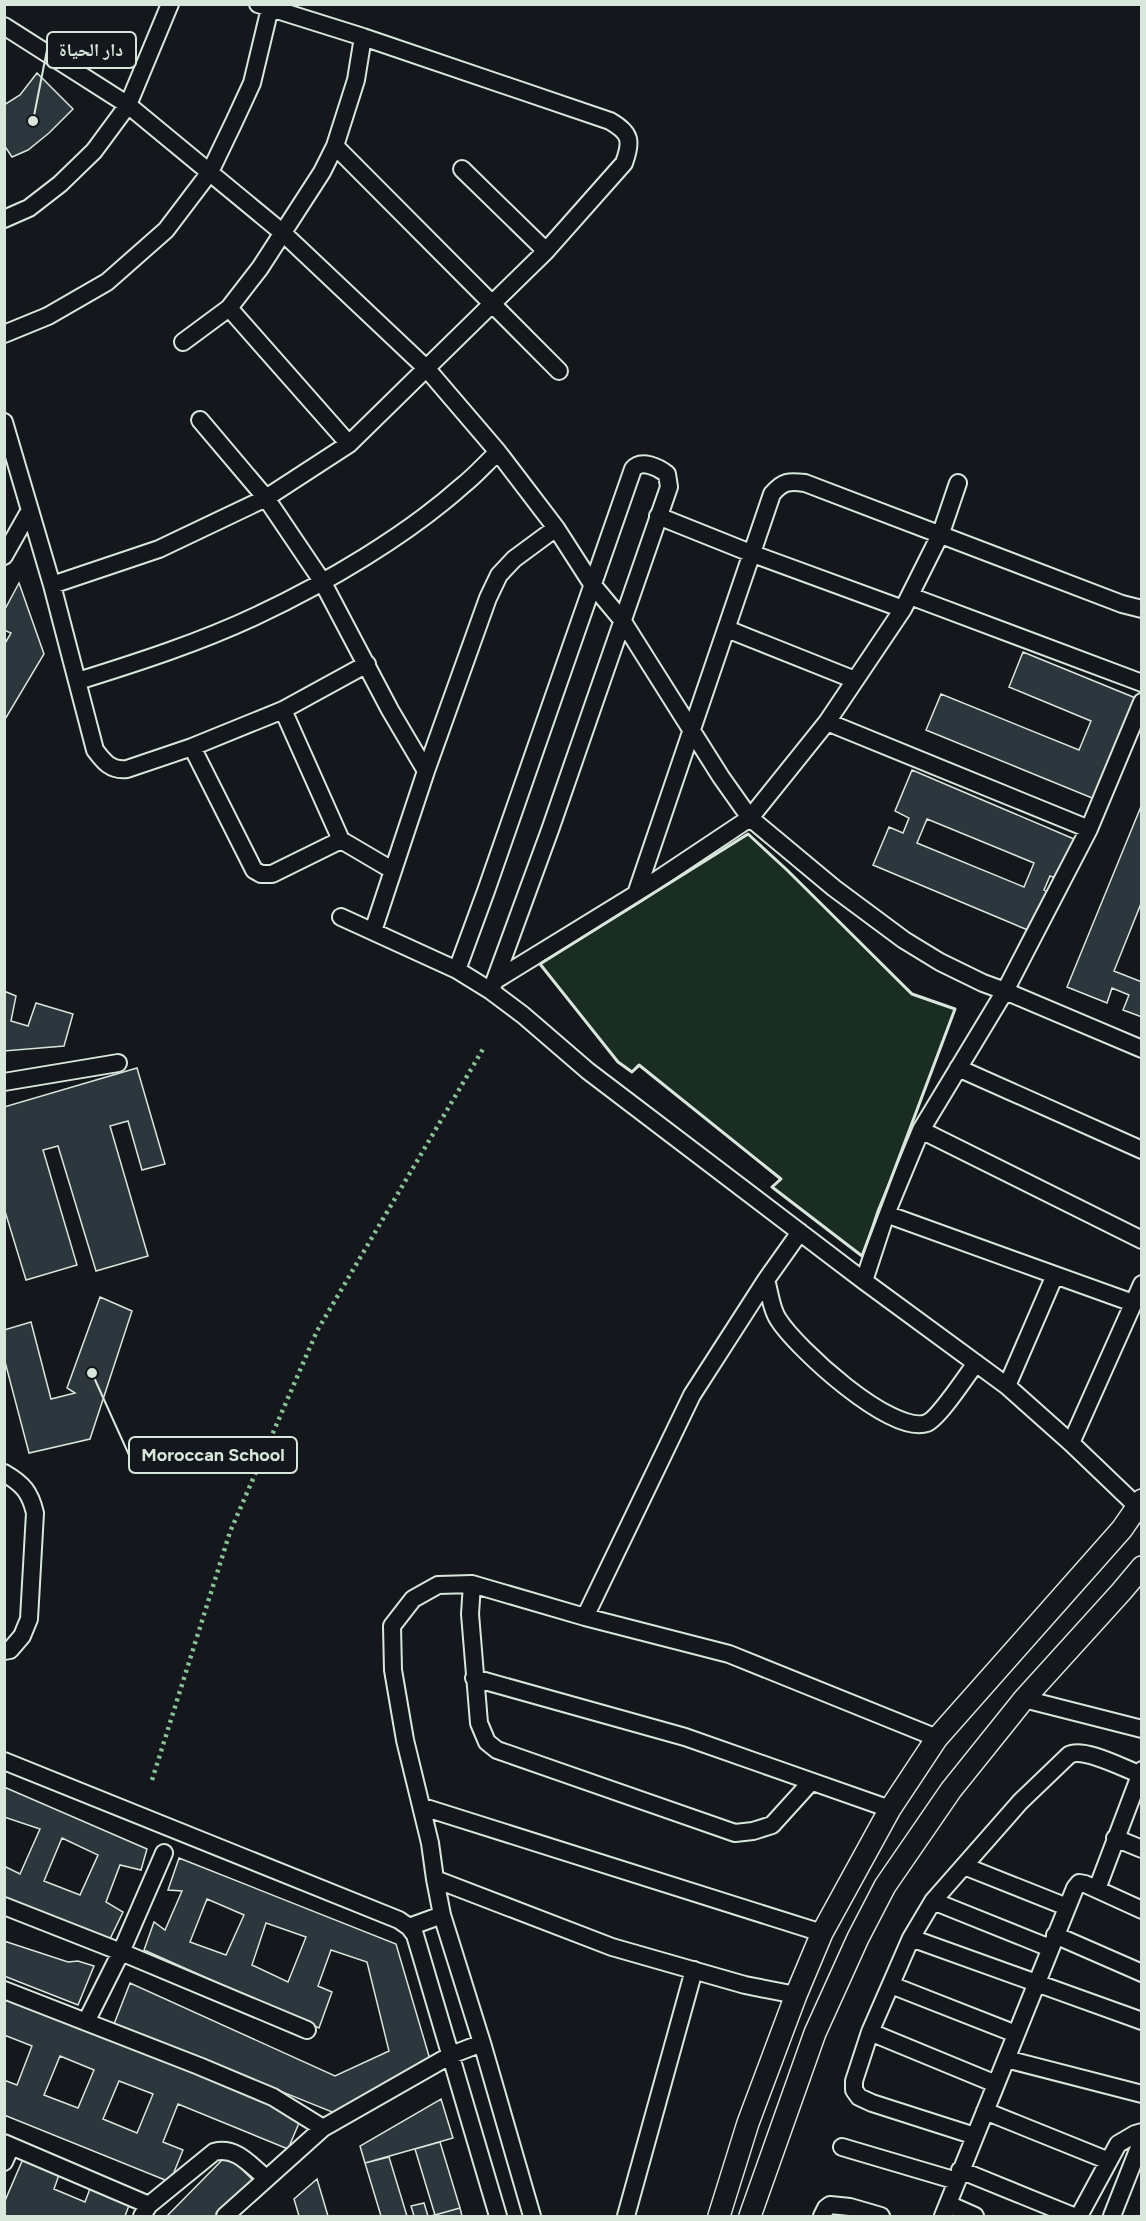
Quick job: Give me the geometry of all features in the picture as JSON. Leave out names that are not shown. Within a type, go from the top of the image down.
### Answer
[{"type":"street","points":[[4,219],[29,208],[60,184],[94,151],[128,105],[170,4]]},
{"type":"street","points":[[4,334],[48,316],[108,282],[166,230],[210,172],[252,83],[264,6],[363,37],[610,121],[622,128],[628,136],[629,148],[624,163],[546,251],[349,444],[266,498],[159,549],[52,585]]},
{"type":"street","points":[[4,26],[128,105],[283,233],[427,369],[498,452],[556,528],[592,584],[622,620],[750,818],[843,895],[903,940],[951,968],[983,983],[1142,1049]]},
{"type":"street","points":[[183,342],[229,308],[260,268],[322,172],[335,146],[356,80],[363,37]]},
{"type":"street","points":[[335,146],[559,371]]},
{"type":"street","points":[[462,169],[546,251]]},
{"type":"street","points":[[229,308],[349,444]]},
{"type":"street","points":[[200,420],[266,498],[322,581],[390,710],[426,771]]},
{"type":"street","points":[[5,425],[52,585],[95,750],[104,763],[118,770],[127,769],[192,747],[283,710],[367,664]]},
{"type":"street","points":[[78,681],[146,659],[257,615],[322,581],[389,541],[462,487],[498,452]]},
{"type":"street","points":[[457,970],[592,584],[635,465],[640,463],[667,474],[669,487],[494,985]]},
{"type":"street","points":[[636,894],[772,494],[780,484],[790,481],[805,483],[1122,604],[1142,609]]},
{"type":"street","points":[[494,985],[750,818],[827,722],[906,602],[940,533],[958,483]]},
{"type":"street","points":[[4,556],[30,510]]},
{"type":"street","points":[[658,516],[753,554],[906,602],[1142,683]]},
{"type":"street","points":[[374,931],[392,870],[488,598],[499,575],[514,559],[556,528]]},
{"type":"street","points":[[727,629],[855,680]]},
{"type":"street","points":[[864,1281],[886,1214],[921,1130],[1005,991],[1089,829],[1142,702]]},
{"type":"street","points":[[283,710],[341,840],[392,870]]},
{"type":"street","points":[[827,722],[1089,829]]},
{"type":"street","points":[[192,747],[254,870],[261,874],[272,874],[341,840]]},
{"type":"street","points":[[341,917],[494,985],[523,1015],[588,1071],[864,1281],[1007,1386],[1140,1506],[937,1738],[890,1809],[822,1934],[796,1995],[748,2123],[719,2217]]},
{"type":"street","points":[[4,1082],[118,1063]]},
{"type":"street","points":[[958,1068],[1142,1150]]},
{"type":"street","points":[[921,1130],[1142,1240]]},
{"type":"street","points":[[886,1214],[1133,1303]]},
{"type":"street","points":[[585,1617],[692,1395],[766,1280],[800,1232]]},
{"type":"street","points":[[1007,1386],[1055,1275]]},
{"type":"street","points":[[766,1280],[776,1316],[808,1354],[858,1396],[891,1417],[919,1424],[930,1422],[942,1410],[976,1363]]},
{"type":"street","points":[[1071,1443],[1142,1284]]},
{"type":"street","points":[[4,1473],[19,1482],[31,1498],[35,1513],[29,1619],[22,1636],[10,1650],[4,1651]]},
{"type":"street","points":[[750,2217],[815,2033],[885,1886],[951,1790],[1024,1699],[1142,1567]]},
{"type":"street","points":[[472,1584],[470,1614],[479,1723],[487,1742],[497,1750],[735,1833],[753,1831],[772,1825],[811,1782]]},
{"type":"street","points":[[532,2217],[442,1915],[423,1807],[405,1740],[393,1670],[392,1626],[413,1599],[438,1585],[472,1584],[585,1617],[729,1654],[937,1738]]},
{"type":"street","points":[[474,1678],[685,1737],[890,1809]]},
{"type":"street","points":[[1024,1699],[1142,1729]]},
{"type":"street","points":[[975,2136],[872,2103],[856,2095],[853,2087],[870,2032],[911,1938],[933,1901],[963,1866],[1020,1802],[1072,1753],[1086,1754],[1140,1772],[1136,1798],[1115,1838],[1097,1889]]},
{"type":"street","points":[[4,1761],[399,1920],[409,1927],[415,1935],[498,2217]]},
{"type":"street","points":[[423,1807],[822,1934]]},
{"type":"street","points":[[1115,1838],[1142,1850]]},
{"type":"street","points":[[86,2022],[121,1952],[164,1853]]},
{"type":"street","points":[[963,1866],[1067,1907]]},
{"type":"street","points":[[435,1879],[612,1947],[745,1985],[796,1995]]},
{"type":"street","points":[[975,2217],[946,2210],[1078,1884],[1083,1883],[1142,1910]]},
{"type":"street","points":[[933,1901],[1142,1973]]},
{"type":"street","points":[[4,1906],[307,2030]]},
{"type":"street","points":[[409,1927],[442,1915]]},
{"type":"street","points":[[911,1938],[1142,2021]]},
{"type":"street","points":[[626,2217],[694,1970]]},
{"type":"street","points":[[891,1985],[1016,2034]]},
{"type":"street","points":[[4,1990],[273,2097],[299,2111],[323,2128]]},
{"type":"street","points":[[870,2032],[996,2084]]},
{"type":"street","points":[[225,2217],[323,2128],[451,2055],[482,2043]]},
{"type":"street","points":[[1006,2059],[1142,2094]]},
{"type":"street","points":[[985,2111],[1108,2161]]},
{"type":"street","points":[[1079,2217],[1118,2144],[1142,2132]]},
{"type":"street","points":[[1112,2217],[1135,2152],[1142,2140]]},
{"type":"street","points":[[4,2162],[8,2144],[145,2211],[214,2152],[223,2150],[234,2152],[266,2178]]},
{"type":"street","points":[[842,2147],[959,2175],[1073,2217]]},
{"type":"street","points":[[822,2217],[830,2205],[849,2207],[881,2217]]},
{"type":"green space","points":[[748,834],[911,994],[955,1009],[862,1256],[772,1187],[780,1179],[640,1066],[632,1072],[618,1062],[540,964]]},
{"type":"building","points":[[37,73],[73,109],[28,150],[12,157],[4,145],[4,105],[20,95]]},
{"type":"building","points":[[19,583],[44,654],[4,721],[4,645],[11,633],[4,630],[4,611]]},
{"type":"building","points":[[1023,652],[1138,699],[1097,800],[926,730],[941,694],[1079,750],[1091,721],[1009,687]]},
{"type":"building","points":[[912,770],[1081,842],[1064,881],[1050,876],[1044,890],[1059,897],[1042,936],[873,865],[889,827],[903,833],[909,818],[895,811]],"holes":[[[927,819],[1034,863],[1024,887],[917,843]]]},
{"type":"building","points":[[1142,804],[1142,901],[1114,971],[1142,982],[1142,1017],[1123,1010],[1129,995],[1112,988],[1107,1003],[1067,987]]},
{"type":"building","points":[[4,991],[16,996],[11,1021],[28,1026],[36,1003],[73,1014],[64,1046],[4,1051]]},
{"type":"building","points":[[137,1068],[165,1164],[142,1170],[128,1121],[110,1126],[148,1256],[96,1271],[58,1146],[43,1150],[77,1265],[26,1280],[4,1208],[4,1107]]},
{"type":"building","points":[[100,1297],[132,1311],[90,1439],[29,1453],[4,1358],[4,1330],[31,1322],[51,1399],[75,1393],[67,1388]]},
{"type":"building","points":[[4,1787],[147,1849],[141,1870],[120,1865],[106,1902],[123,1912],[108,1943],[4,1899],[4,1866],[20,1874],[40,1829],[4,1817]],"holes":[[[62,1838],[98,1855],[80,1895],[44,1881]]]},
{"type":"building","points":[[179,1858],[396,1944],[431,2063],[337,2114],[114,2024],[130,1983],[335,2076],[389,2051],[367,1962],[331,1950],[318,1986],[332,1992],[319,2028],[144,1950],[154,1922],[165,1930],[182,1891],[168,1890]],"holes":[[[207,1899],[244,1915],[226,1955],[190,1942]],[[266,1923],[306,1937],[288,1982],[252,1965]]]},
{"type":"building","points":[[4,1941],[68,1962],[78,1961],[94,1966],[78,2005],[4,1976]]},
{"type":"building","points":[[4,1996],[302,2116],[288,2149],[178,2104],[163,2142],[183,2150],[170,2182],[4,2115],[4,2080],[17,2085],[32,2046],[4,2035]],"holes":[[[60,2056],[94,2070],[78,2108],[44,2095]],[[119,2081],[153,2094],[137,2133],[103,2119]]]},
{"type":"building","points":[[441,2099],[453,2138],[365,2163],[360,2146]]},
{"type":"building","points":[[440,2142],[460,2208],[435,2215],[415,2149]]},
{"type":"building","points":[[227,2155],[255,2182],[222,2216],[167,2216]]},
{"type":"building","points":[[389,2157],[407,2216],[381,2216],[365,2163]]},
{"type":"building","points":[[23,2159],[59,2175],[54,2189],[85,2202],[91,2186],[130,2203],[125,2216],[4,2216],[4,2203]]},
{"type":"building","points":[[317,2179],[328,2216],[299,2216],[294,2199]]},
{"type":"building","points":[[424,2203],[428,2216],[414,2216],[411,2206]]},
{"type":"building","points":[[460,2208],[462,2216],[430,2216],[435,2215]]},
{"type":"hedge","points":[[152,1780],[230,1532],[317,1331],[483,1049]]},
{"type":"wall","points":[[748,834],[912,994],[955,1009],[862,1256],[772,1187],[781,1179],[639,1065],[632,1072],[618,1062],[540,964],[748,834]]},
{"type":"place","name":"دار الحياة","points":[[33,121]]},
{"type":"place","name":"Moroccan School","points":[[92,1373]]}]
